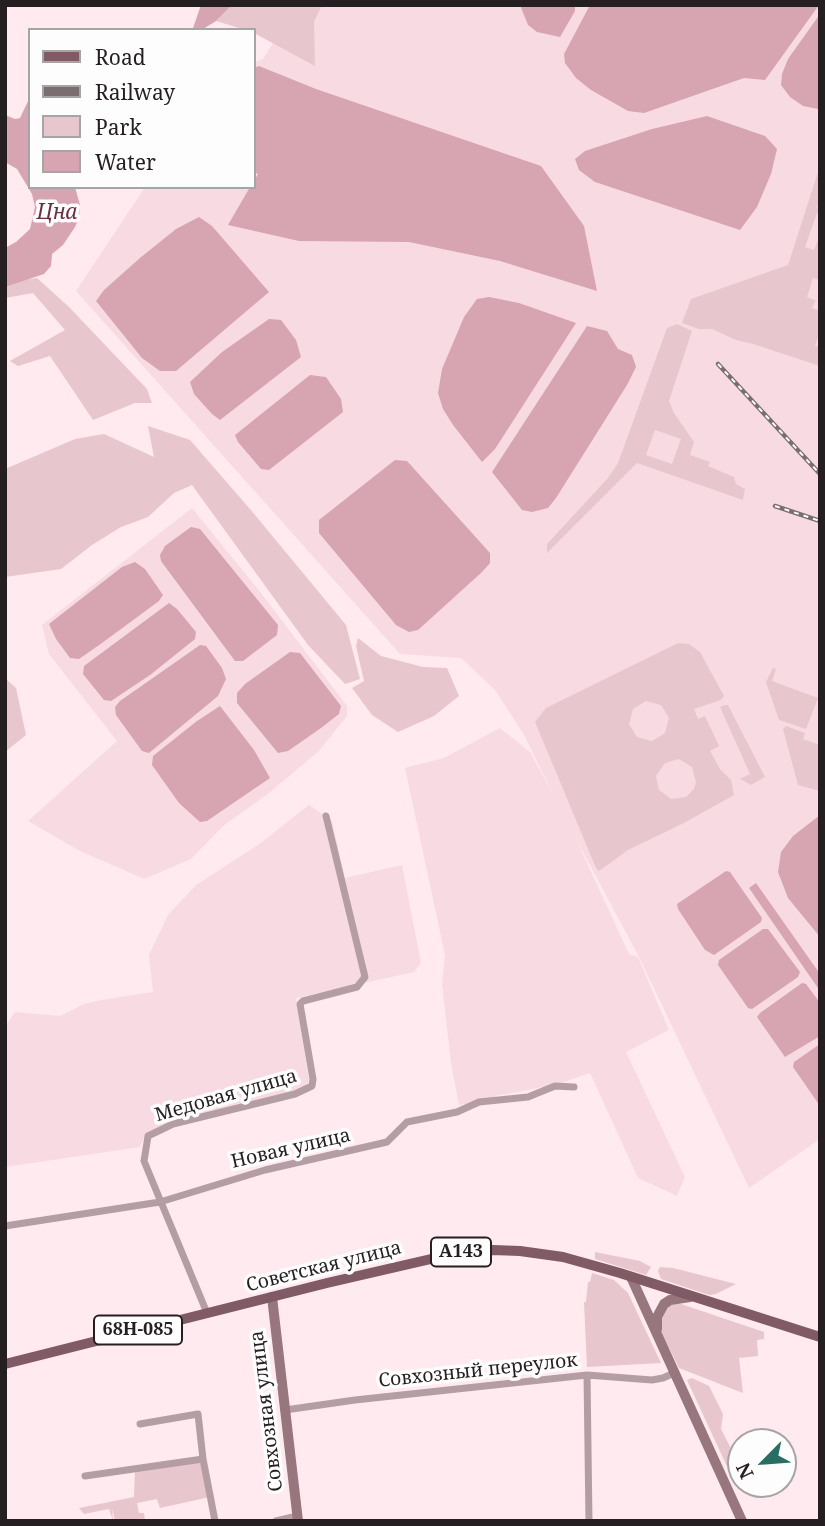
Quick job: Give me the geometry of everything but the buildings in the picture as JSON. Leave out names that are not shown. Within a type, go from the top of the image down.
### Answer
[{"type":"main road","name":"Советская улица","points":[[5,1364],[470,1251],[506,1250],[563,1257],[694,1297]]},
{"type":"main road","name":"А143","points":[[694,1297],[820,1338]]},
{"type":"street","name":"Медовая улица","points":[[160,1202],[144,1161],[148,1136],[185,1120],[295,1094],[309,1088],[313,1079],[300,1004],[355,988],[364,981],[326,816]]},
{"type":"street","name":"Новая улица","points":[[5,1226],[160,1202],[265,1170],[387,1142],[407,1122],[457,1112],[479,1102],[528,1097],[555,1086],[574,1087]]},
{"type":"street","points":[[160,1202],[207,1313]]},
{"type":"street","points":[[631,1276],[742,1521]]},
{"type":"street","name":"Совхозная улица","points":[[272,1297],[298,1518]]},
{"type":"street","points":[[657,1333],[657,1317],[664,1304],[670,1300],[694,1297]]},
{"type":"street","name":"Совхозный переулок","points":[[285,1410],[586,1375],[652,1380],[674,1373]]},
{"type":"street","points":[[586,1375],[589,1521]]},
{"type":"street","points":[[140,1424],[198,1414],[215,1521]]},
{"type":"street","points":[[85,1476],[204,1459]]},
{"type":"street","points":[[276,1521],[298,1518]]},
{"type":"shaded area","points":[[297,5],[820,5],[820,1139],[749,1188],[639,957],[576,839],[629,954],[638,957],[669,1030],[626,1052],[685,1177],[677,1196],[638,1178],[590,1073],[555,1085],[495,1096],[499,1099],[459,1105],[442,984],[445,955],[405,768],[444,758],[500,728],[530,752],[553,794],[523,733],[495,690],[461,658],[400,654],[76,291],[144,189],[256,189],[256,61],[263,59]]},
{"type":"shaded area","points":[[192,508],[347,706],[347,716],[319,751],[269,793],[223,826],[191,859],[144,879],[78,850],[28,821],[117,741],[49,654],[42,625]]},
{"type":"shaded area","points":[[309,805],[332,821],[345,878],[402,865],[421,963],[414,972],[296,998],[309,1079],[306,1089],[251,1101],[231,1110],[145,1135],[140,1147],[5,1167],[5,1027],[15,1012],[60,1016],[84,1004],[153,992],[149,955],[168,915],[196,885],[258,845]]},
{"type":"green space","points":[[232,5],[322,5],[314,22],[315,66],[256,34],[256,28],[239,28],[216,21]]},
{"type":"green space","points":[[820,166],[820,199],[817,208],[820,213],[817,213],[805,247],[814,250],[820,235],[820,280],[813,278],[807,297],[820,302],[815,301],[812,308],[820,311],[820,331],[815,346],[820,347],[820,366],[736,340],[712,329],[699,329],[682,323],[691,299],[788,265]]},
{"type":"green space","points":[[37,278],[69,307],[147,389],[152,403],[135,403],[93,420],[50,356],[18,366],[10,361],[65,330],[33,293],[5,298],[5,287]]},
{"type":"green space","points":[[677,324],[692,331],[669,401],[694,442],[690,455],[710,462],[708,466],[734,477],[736,484],[745,489],[743,500],[637,463],[547,553],[547,544],[608,478],[618,463],[667,328]],"holes":[[[655,430],[681,439],[672,464],[646,455]]]},
{"type":"green space","points":[[148,426],[190,440],[250,509],[346,625],[360,679],[345,684],[308,645],[192,485],[174,493],[148,517],[121,527],[92,545],[61,569],[5,577],[5,469],[75,439],[104,434],[154,457]]},
{"type":"green space","points":[[358,638],[381,656],[423,667],[447,668],[459,696],[434,716],[398,732],[372,715],[352,688],[364,681],[356,646]]},
{"type":"green space","points":[[678,643],[689,644],[700,652],[724,696],[721,700],[694,709],[698,719],[705,716],[719,746],[710,751],[720,769],[731,780],[734,795],[628,850],[599,871],[535,722],[546,708]],"holes":[[[646,701],[661,705],[669,718],[665,733],[652,741],[637,737],[629,724],[633,709]],[[679,759],[692,767],[696,782],[694,789],[686,797],[671,799],[659,790],[656,776],[665,763]]]},
{"type":"green space","points":[[773,668],[776,669],[772,681],[818,698],[806,729],[779,720],[766,682]]},
{"type":"green space","points":[[5,678],[16,688],[26,735],[5,752]]},
{"type":"green space","points":[[728,705],[765,777],[751,785],[740,779],[750,774],[720,707]]},
{"type":"green space","points":[[786,726],[805,733],[803,739],[820,745],[820,791],[798,785],[783,729]]},
{"type":"green space","points":[[595,1252],[640,1261],[651,1267],[646,1275],[595,1259]]},
{"type":"green space","points":[[660,1267],[736,1284],[709,1295],[661,1279],[658,1271]]},
{"type":"green space","points":[[592,1273],[614,1280],[628,1293],[661,1363],[587,1367],[584,1302]]},
{"type":"green space","points":[[675,1302],[764,1332],[764,1339],[757,1340],[758,1356],[739,1358],[743,1393],[679,1368],[659,1328],[668,1306]]},
{"type":"green space","points":[[692,1378],[709,1386],[723,1414],[721,1429],[727,1441],[727,1466],[687,1380]]},
{"type":"green space","points":[[202,1461],[210,1497],[160,1508],[157,1499],[137,1503],[139,1513],[144,1513],[145,1521],[115,1521],[112,1508],[113,1521],[109,1509],[84,1514],[79,1508],[134,1497],[135,1471]]},
{"type":"water","points":[[201,5],[232,5],[205,28],[193,28]]},
{"type":"water","points":[[520,5],[575,5],[575,11],[560,37],[537,32],[528,25]]},
{"type":"water","points":[[590,5],[819,5],[765,80],[744,78],[644,113],[628,111],[591,90],[576,78],[565,63],[564,54]]},
{"type":"water","points":[[820,14],[818,109],[803,106],[790,97],[781,85],[788,59]]},
{"type":"water","points":[[259,66],[316,89],[541,166],[584,226],[597,291],[500,261],[409,242],[299,241],[228,225],[249,189],[256,189],[256,67]]},
{"type":"water","name":"Цна","points":[[28,101],[28,187],[17,169],[5,162],[5,115],[20,118]]},
{"type":"water","points":[[707,116],[765,136],[777,149],[771,174],[757,207],[740,230],[595,182],[579,170],[575,159],[585,151],[652,129]]},
{"type":"water","name":"Цна","points":[[29,189],[76,189],[80,205],[79,217],[63,245],[52,254],[51,266],[44,274],[5,287],[5,248],[30,229],[35,207]]},
{"type":"water","points":[[199,217],[212,226],[269,292],[176,371],[160,371],[142,358],[96,301],[104,290],[140,258],[176,229]]},
{"type":"water","points":[[489,297],[519,303],[576,323],[495,449],[482,462],[453,425],[443,409],[438,393],[442,369],[464,317],[477,299]]},
{"type":"water","points":[[269,319],[281,320],[296,340],[301,357],[220,420],[194,394],[190,382],[222,352]]},
{"type":"water","points":[[587,326],[607,331],[618,349],[632,355],[636,367],[556,498],[548,508],[532,512],[522,510],[492,472]]},
{"type":"water","points":[[310,375],[326,377],[341,399],[343,412],[269,470],[261,469],[235,435]]},
{"type":"water","points":[[395,460],[407,461],[490,553],[490,563],[482,572],[418,630],[409,632],[396,625],[319,533],[319,520]]},
{"type":"water","points":[[191,527],[200,529],[278,625],[277,635],[243,661],[235,661],[161,561],[160,555],[165,546]]},
{"type":"water","points":[[135,562],[145,569],[163,595],[159,601],[79,659],[70,658],[49,624],[122,567]]},
{"type":"water","points":[[169,603],[196,632],[195,639],[150,675],[111,701],[104,700],[83,674],[84,666]]},
{"type":"water","points":[[200,645],[206,646],[222,668],[226,679],[218,696],[149,753],[142,751],[116,715],[115,707]]},
{"type":"water","points":[[290,652],[300,653],[341,706],[339,714],[321,728],[288,751],[278,753],[237,703],[237,693],[245,684]]},
{"type":"water","points":[[220,706],[254,750],[270,778],[207,821],[200,822],[179,803],[152,765],[153,756]]},
{"type":"water","points":[[820,815],[820,937],[788,898],[778,872],[781,852],[793,836]]},
{"type":"water","points":[[726,871],[730,872],[762,918],[761,922],[714,955],[705,950],[677,904]]},
{"type":"water","points":[[756,883],[820,974],[820,991],[749,888]]},
{"type":"water","points":[[763,929],[768,929],[800,972],[798,977],[752,1009],[748,1008],[718,965],[719,960]]},
{"type":"water","points":[[802,983],[806,984],[820,1003],[820,1036],[785,1057],[757,1017]]},
{"type":"water","points":[[820,1044],[820,1106],[793,1067],[794,1062]]},
{"type":"railway","points":[[718,364],[820,474]]},
{"type":"railway","points":[[775,506],[820,521]]}]
